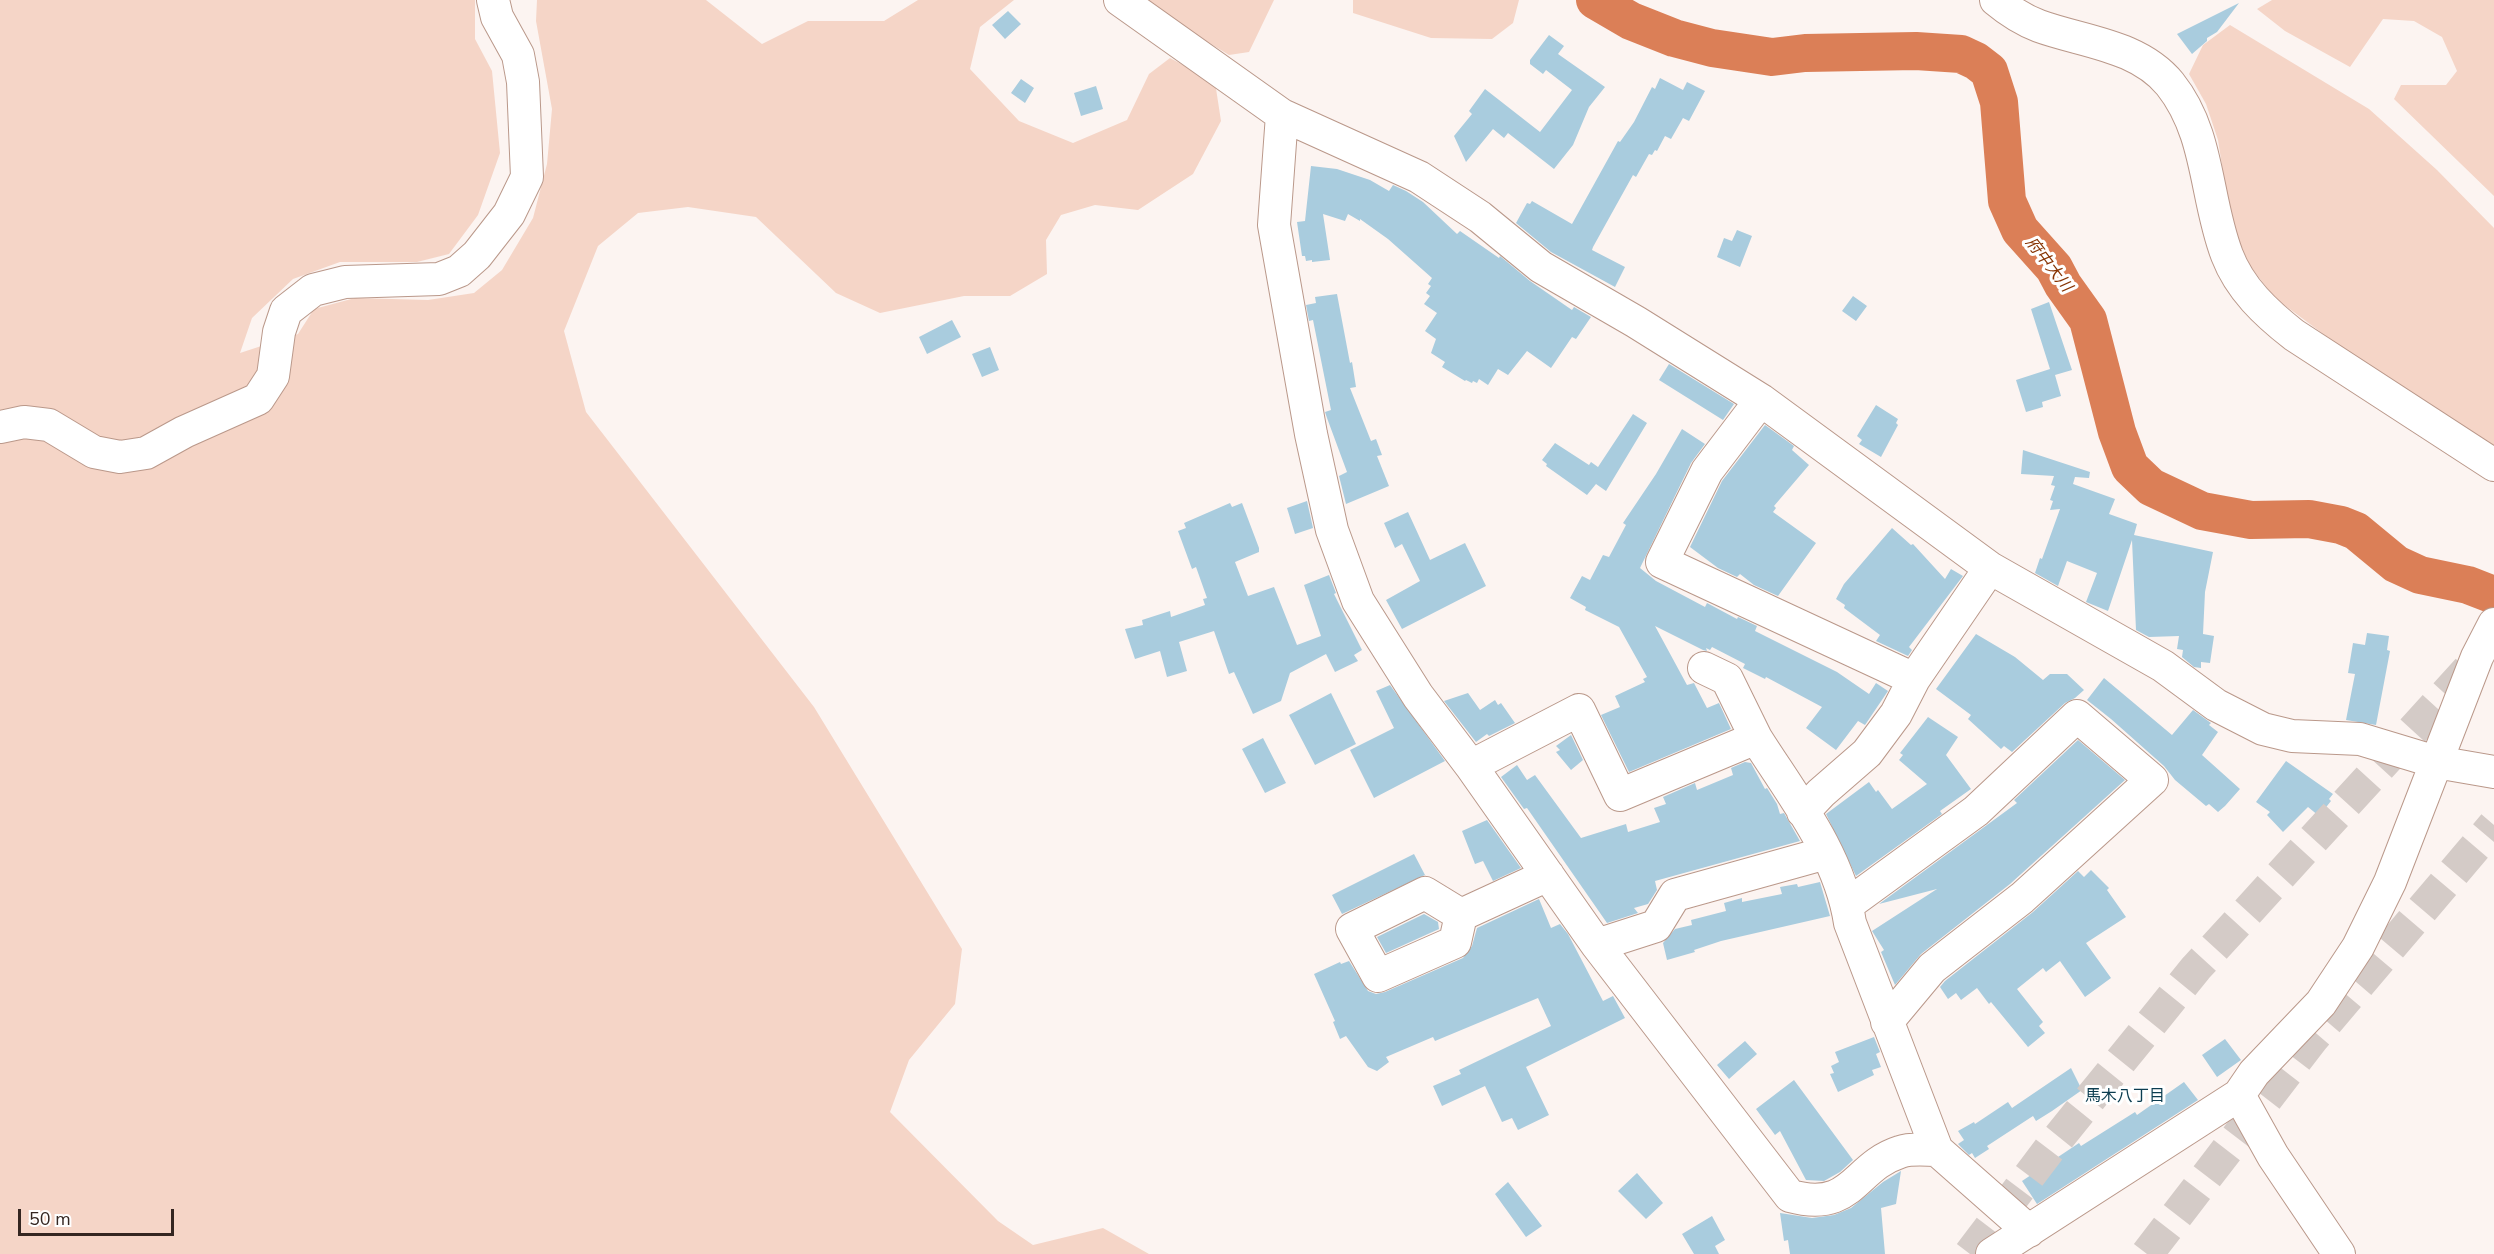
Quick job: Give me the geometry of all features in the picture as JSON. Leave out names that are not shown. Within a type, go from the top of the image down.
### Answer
[{"type":"street","points":[[0,427],[24,422],[49,425],[94,452],[120,457],[146,453],[204,423],[258,399],[273,376],[279,332],[286,311],[313,290],[345,282],[439,279],[459,271],[477,255],[508,214],[527,177],[523,82],[518,55],[497,17],[493,0]]},
{"type":"street","points":[[1119,0],[1282,115],[1419,177],[1480,217],[1542,267],[1761,400],[1990,567],[2163,666],[2216,705],[2263,729],[2292,736],[2360,739],[2436,762],[2494,772]]},
{"type":"street","points":[[1996,0],[2008,10],[2037,25],[2125,51],[2168,82],[2186,106],[2197,130],[2214,212],[2228,257],[2244,286],[2265,312],[2294,335],[2494,465]]},
{"type":"street","points":[[1282,115],[1274,225],[1311,434],[1332,530],[1358,601],[1418,696],[1471,766],[1597,945],[1790,1196],[1807,1200],[1826,1199],[1846,1190],[1894,1154],[1902,1151],[1937,1150]]},
{"type":"street","points":[[1761,400],[1707,471],[1662,562],[1914,679]]},
{"type":"street","points":[[1803,812],[1867,753],[1896,714],[1914,679],[1990,567]]},
{"type":"street","points":[[1992,1254],[2239,1095],[2254,1073],[2321,1003],[2358,947],[2390,882],[2477,657],[2494,624]]},
{"type":"street","points":[[1704,668],[1727,679],[1756,738],[1826,853],[1847,904],[1850,923],[1937,1150],[2029,1230]]},
{"type":"street","points":[[1471,766],[1579,710],[1620,795],[1756,738]]},
{"type":"street","points":[[1847,904],[1976,811],[2077,716],[2152,780],[2022,898],[1932,968],[1887,1022]]},
{"type":"street","points":[[1597,945],[1656,926],[1675,895],[1826,853]]},
{"type":"street","points":[[1461,915],[1548,875]]},
{"type":"street","points":[[2239,1095],[2273,1156],[2339,1254]]},
{"type":"shaded area","points":[[0,0],[475,0],[475,39],[492,71],[500,153],[478,215],[449,254],[417,262],[340,262],[293,279],[252,318],[240,353],[298,334],[314,309],[355,298],[428,300],[474,293],[502,270],[533,218],[547,164],[552,109],[536,21],[537,0],[706,0],[762,44],[808,21],[884,21],[918,0],[1014,0],[980,27],[970,69],[1019,121],[1073,143],[1127,120],[1149,74],[1170,58],[1215,82],[1221,121],[1193,174],[1138,210],[1095,205],[1061,215],[1046,240],[1047,274],[1010,296],[964,296],[880,313],[836,293],[756,217],[688,207],[638,213],[598,246],[564,331],[586,412],[814,707],[962,949],[955,1004],[909,1060],[890,1112],[998,1221],[1033,1245],[1103,1228],[1149,1254],[0,1254]]},
{"type":"shaded area","points":[[1139,0],[1274,0],[1249,52],[1229,55]]},
{"type":"shaded area","points":[[1353,0],[1519,0],[1513,23],[1492,39],[1431,38],[1353,13]]},
{"type":"shaded area","points":[[2272,0],[2494,0],[2494,196],[2394,99],[2401,85],[2446,85],[2457,71],[2442,37],[2414,21],[2383,19],[2350,67],[2285,31],[2257,9]]},
{"type":"shaded area","points":[[2230,25],[2369,109],[2437,170],[2494,228],[2494,448],[2338,345],[2275,298],[2250,266],[2231,223],[2218,140],[2206,104],[2189,74],[2203,45]]},
{"type":"building","points":[[2239,3],[2217,32],[2207,38],[2207,41],[2192,54],[2177,34]]},
{"type":"building","points":[[1008,11],[1021,24],[1005,39],[992,25]]},
{"type":"building","points":[[1549,35],[1564,46],[1558,54],[1605,87],[1589,107],[1573,145],[1554,169],[1508,133],[1504,138],[1493,129],[1466,162],[1454,136],[1472,114],[1469,111],[1485,89],[1540,132],[1572,90],[1546,70],[1543,74],[1530,64],[1530,60]]},
{"type":"building","points":[[1660,78],[1683,90],[1687,82],[1705,91],[1689,121],[1683,118],[1671,139],[1665,136],[1657,151],[1655,150],[1652,155],[1649,154],[1636,177],[1633,175],[1593,247],[1592,250],[1625,267],[1615,287],[1551,252],[1516,223],[1527,203],[1530,204],[1532,201],[1572,224],[1618,141],[1620,142],[1634,122],[1652,87],[1655,89]]},
{"type":"building","points":[[1021,79],[1034,88],[1025,103],[1011,93]]},
{"type":"building","points":[[1096,86],[1103,109],[1081,116],[1074,93]]},
{"type":"building","points":[[1311,166],[1337,169],[1370,180],[1389,191],[1393,185],[1406,191],[1423,202],[1457,234],[1460,231],[1499,258],[1500,256],[1530,281],[1572,310],[1574,307],[1591,317],[1576,339],[1572,337],[1551,368],[1527,351],[1508,375],[1498,369],[1488,385],[1479,379],[1477,383],[1465,381],[1442,367],[1445,362],[1431,353],[1436,339],[1425,331],[1437,313],[1424,304],[1430,296],[1426,293],[1431,286],[1428,284],[1432,278],[1388,239],[1360,219],[1360,221],[1348,214],[1345,221],[1323,214],[1330,260],[1312,262],[1312,260],[1306,261],[1305,256],[1302,256],[1297,222],[1305,221]]},
{"type":"building","points":[[1737,230],[1752,236],[1740,267],[1717,257],[1724,238],[1732,241]]},
{"type":"building","points":[[1337,294],[1356,387],[1350,388],[1371,441],[1376,439],[1382,455],[1377,456],[1389,486],[1346,504],[1339,476],[1347,472],[1325,412],[1331,410],[1313,320],[1309,321],[1306,305],[1316,303],[1315,297]]},
{"type":"building","points":[[1853,296],[1867,306],[1856,321],[1842,311]]},
{"type":"building","points":[[2049,302],[2072,370],[2055,375],[2061,396],[2042,402],[2043,407],[2026,412],[2016,380],[2050,369],[2031,309]]},
{"type":"building","points":[[952,320],[961,337],[927,354],[919,337]]},
{"type":"building","points":[[990,347],[999,370],[982,377],[972,354]]},
{"type":"building","points":[[1669,364],[1734,404],[1723,420],[1659,380]]},
{"type":"building","points":[[1876,405],[1898,419],[1896,423],[1898,425],[1881,457],[1859,444],[1862,440],[1857,436]]},
{"type":"building","points":[[1633,414],[1647,423],[1606,491],[1596,484],[1587,495],[1546,466],[1547,464],[1542,460],[1555,443],[1589,465],[1591,462],[1598,467]]},
{"type":"building","points":[[1765,425],[1794,446],[1792,450],[1809,465],[1774,506],[1776,508],[1773,512],[1816,543],[1778,596],[1754,585],[1740,574],[1737,577],[1718,568],[1690,547],[1722,481]]},
{"type":"building","points":[[1682,429],[1705,444],[1691,463],[1640,568],[1656,581],[1705,607],[1707,603],[1737,619],[1738,617],[1757,626],[1755,631],[1837,672],[1869,694],[1876,683],[1888,691],[1865,725],[1858,721],[1836,750],[1806,728],[1822,707],[1766,677],[1765,679],[1743,668],[1745,664],[1712,647],[1710,650],[1706,648],[1707,651],[1703,650],[1655,626],[1687,685],[1694,683],[1707,708],[1719,703],[1731,729],[1629,772],[1601,715],[1620,707],[1615,696],[1645,682],[1643,679],[1647,677],[1619,627],[1585,610],[1586,607],[1570,598],[1582,576],[1590,580],[1603,555],[1609,557],[1626,525],[1623,523],[1656,474]]},
{"type":"building","points":[[2023,450],[2090,472],[2089,478],[2075,477],[2073,484],[2115,499],[2109,514],[2137,524],[2134,535],[2213,552],[2205,592],[2203,634],[2214,636],[2210,663],[2201,662],[2201,668],[2194,667],[2182,657],[2183,650],[2177,649],[2179,636],[2149,637],[2136,630],[2132,540],[2108,611],[2086,602],[2097,573],[2067,561],[2058,586],[2035,573],[2060,509],[2050,510],[2053,501],[2050,500],[2055,486],[2051,485],[2054,476],[2021,474]]},
{"type":"building","points":[[1307,501],[1313,528],[1295,534],[1287,508]]},
{"type":"building","points":[[1230,503],[1232,507],[1242,503],[1259,548],[1259,552],[1235,562],[1248,596],[1274,587],[1297,645],[1321,636],[1304,585],[1329,575],[1336,593],[1334,594],[1362,650],[1354,655],[1358,661],[1335,672],[1326,654],[1290,673],[1281,701],[1253,714],[1234,672],[1229,674],[1214,631],[1179,642],[1187,671],[1167,677],[1160,651],[1135,659],[1125,629],[1143,625],[1142,620],[1170,611],[1171,617],[1205,605],[1203,599],[1207,598],[1196,567],[1192,569],[1178,531],[1186,528],[1184,523]]},
{"type":"building","points":[[1408,512],[1430,560],[1465,543],[1486,586],[1402,629],[1386,600],[1420,581],[1402,544],[1395,548],[1384,523]]},
{"type":"building","points":[[1892,528],[1911,545],[1913,544],[1945,579],[1951,569],[1963,576],[1909,647],[1912,650],[1908,656],[1876,641],[1880,635],[1844,608],[1845,605],[1836,599],[1844,584]]},
{"type":"building","points":[[2367,633],[2389,636],[2387,650],[2390,651],[2376,725],[2346,720],[2355,674],[2348,673],[2353,643],[2365,645]]},
{"type":"building","points":[[1976,634],[2015,657],[2043,680],[2050,674],[2067,674],[2084,690],[2065,703],[2012,752],[2004,746],[2001,749],[1968,719],[1971,715],[1936,689]]},
{"type":"building","points":[[2104,678],[2172,735],[2193,710],[2211,723],[2209,725],[2218,732],[2202,755],[2240,789],[2225,806],[2218,812],[2209,804],[2206,806],[2175,780],[2164,766],[2087,700]]},
{"type":"building","points":[[1390,685],[1445,761],[1374,798],[1350,750],[1394,728],[1376,691]]},
{"type":"building","points":[[1331,693],[1356,744],[1315,765],[1289,715]]},
{"type":"building","points":[[1468,693],[1480,710],[1495,700],[1498,705],[1501,703],[1515,723],[1489,736],[1487,734],[1476,742],[1444,701]]},
{"type":"building","points":[[1928,717],[1958,737],[1946,755],[1971,789],[1940,811],[1942,814],[1856,876],[1826,814],[1869,782],[1892,809],[1927,784],[1899,760],[1903,755],[1900,753]]},
{"type":"building","points":[[1571,735],[1583,760],[1571,770],[1556,752],[1560,750],[1556,746]]},
{"type":"building","points":[[1263,738],[1286,783],[1265,793],[1242,749]]},
{"type":"building","points":[[2078,740],[2125,780],[2010,884],[1921,954],[1895,985],[1881,952],[1884,950],[1872,931],[1937,889],[1879,904],[2017,803],[2014,800]]},
{"type":"building","points":[[2286,761],[2333,794],[2329,799],[2331,801],[2319,816],[2308,807],[2283,832],[2267,815],[2270,812],[2256,802]]},
{"type":"building","points":[[1745,762],[1751,763],[1765,789],[1767,788],[1777,804],[1780,814],[1784,813],[1800,841],[1655,881],[1657,890],[1648,904],[1634,908],[1638,913],[1607,923],[1527,808],[1524,809],[1501,777],[1517,765],[1527,780],[1535,775],[1581,838],[1626,824],[1628,832],[1660,822],[1654,808],[1666,804],[1663,797],[1695,783],[1697,790],[1733,775],[1731,768]]},
{"type":"building","points":[[1487,820],[1521,868],[1493,881],[1483,861],[1475,864],[1462,831]]},
{"type":"building","points":[[1414,854],[1425,875],[1342,914],[1332,895]]},
{"type":"building","points":[[2091,870],[2109,888],[2107,890],[2126,917],[2086,943],[2111,978],[2085,997],[2060,961],[2046,972],[2043,968],[2017,989],[2043,1022],[2039,1026],[2045,1033],[2028,1047],[1977,988],[1961,1000],[1956,993],[1948,999],[1940,987],[1945,981],[2033,912],[2078,871],[2084,877]]},
{"type":"building","points":[[1820,882],[1830,916],[1721,941],[1667,960],[1663,943],[1675,929],[1692,925],[1691,920],[1726,911],[1724,903],[1742,898],[1742,902],[1782,894],[1780,887],[1797,884],[1798,887]]},
{"type":"building","points":[[1539,899],[1551,928],[1560,924],[1568,934],[1603,1001],[1613,996],[1625,1018],[1526,1067],[1549,1115],[1518,1130],[1512,1118],[1502,1122],[1485,1086],[1442,1106],[1433,1086],[1461,1074],[1459,1070],[1551,1026],[1538,998],[1435,1041],[1433,1037],[1386,1057],[1389,1062],[1377,1071],[1368,1067],[1346,1036],[1340,1039],[1333,1022],[1335,1021],[1314,974],[1340,962],[1341,964],[1349,961],[1368,991],[1376,994],[1385,992],[1463,958],[1472,946],[1477,928]]},
{"type":"building","points":[[1424,914],[1438,922],[1439,929],[1386,953],[1377,937]]},
{"type":"building","points":[[1874,1037],[1880,1052],[1876,1054],[1881,1067],[1872,1070],[1874,1075],[1838,1092],[1830,1074],[1834,1073],[1831,1066],[1839,1062],[1835,1052]]},
{"type":"building","points":[[2225,1039],[2241,1060],[2217,1077],[2202,1055]]},
{"type":"building","points":[[1745,1041],[1757,1054],[1729,1079],[1717,1065]]},
{"type":"building","points":[[2071,1068],[2082,1090],[2052,1111],[2036,1121],[2033,1116],[1987,1146],[1989,1149],[1975,1158],[1972,1153],[1969,1155],[1958,1144],[1964,1140],[1958,1131],[1974,1122],[1975,1124],[2008,1102],[2012,1108]]},
{"type":"building","points":[[1794,1080],[1853,1160],[1840,1172],[1824,1181],[1806,1180],[1780,1131],[1775,1135],[1756,1109]]},
{"type":"building","points":[[2184,1082],[2198,1100],[2037,1204],[2022,1181],[2079,1143],[2081,1146],[2135,1112],[2137,1115]]},
{"type":"building","points":[[1901,1171],[1896,1204],[1881,1208],[1885,1254],[1790,1254],[1788,1240],[1784,1241],[1780,1213],[1812,1218],[1834,1215],[1851,1208],[1883,1182]]},
{"type":"building","points":[[1637,1173],[1663,1203],[1646,1219],[1618,1191]]},
{"type":"building","points":[[1508,1182],[1542,1226],[1526,1237],[1495,1194]]},
{"type":"building","points":[[1712,1216],[1725,1240],[1715,1246],[1719,1254],[1694,1254],[1682,1234]]},
{"type":"waterway","name":"府中大川","points":[[1595,0],[1631,21],[1674,38],[1712,48],[1772,57],[1805,53],[1916,51],[1961,54],[1976,61],[1989,71],[1999,102],[2007,201],[2020,230],[2054,268],[2088,320],[2117,432],[2130,467],[2151,487],[2202,511],[2251,520],[2309,519],[2341,525],[2356,531],[2396,564],[2420,575],[2468,585],[2494,595]]},
{"type":"tunnel","points":[[1970,1254],[2051,1147],[2196,968],[2477,660]]},
{"type":"tunnel","points":[[2147,1254],[2313,1038],[2494,825]]},
{"type":"district","name":"馬木八丁目","points":[[2125,1097]]}]
